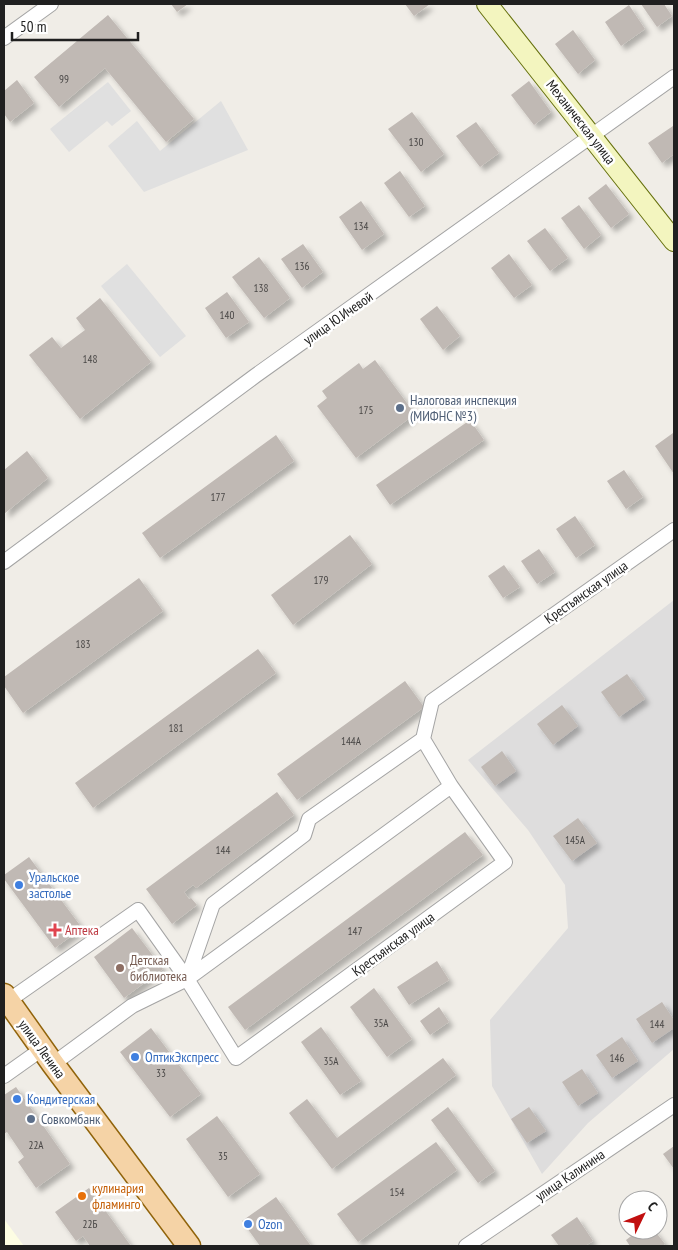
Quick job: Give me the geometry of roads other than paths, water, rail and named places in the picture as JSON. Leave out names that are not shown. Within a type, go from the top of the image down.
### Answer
[{"type":"main road","name":"улица Ленина","points":[[6,998],[47,1057],[189,1246]]},
{"type":"street","points":[[4,38],[51,4]]},
{"type":"street","name":"Механическая улица","points":[[487,4],[674,241]]},
{"type":"street","name":"улица Ю.Ичевой","points":[[4,562],[255,376],[674,77]]},
{"type":"street","name":"Крестьянская улица","points":[[6,998],[138,910],[187,979],[236,1058],[505,862],[451,786],[423,739],[432,701],[674,530]]},
{"type":"street","points":[[187,979],[213,904],[304,835],[308,819],[423,739]]},
{"type":"street","points":[[4,1076],[47,1057],[132,1006],[187,979],[451,786]]},
{"type":"street","name":"улица Калинина","points":[[466,1246],[674,1105]]},
{"type":"place","name":"Налоговая инспекция (МИФНС №3)","points":[[400,408]]},
{"type":"place","name":"Уральское застолье","points":[[19,885]]},
{"type":"place","name":"Аптека","points":[[55,930]]},
{"type":"place","name":"Детская библиотека","points":[[120,968]]},
{"type":"place","name":"ОптикЭкспресс","points":[[135,1057]]},
{"type":"place","name":"Кондитерская","points":[[17,1099]]},
{"type":"place","name":"Совкомбанк","points":[[31,1119]]},
{"type":"place","name":"кулинария фламинго","points":[[82,1196]]},
{"type":"place","name":"Ozon","points":[[248,1224]]}]
